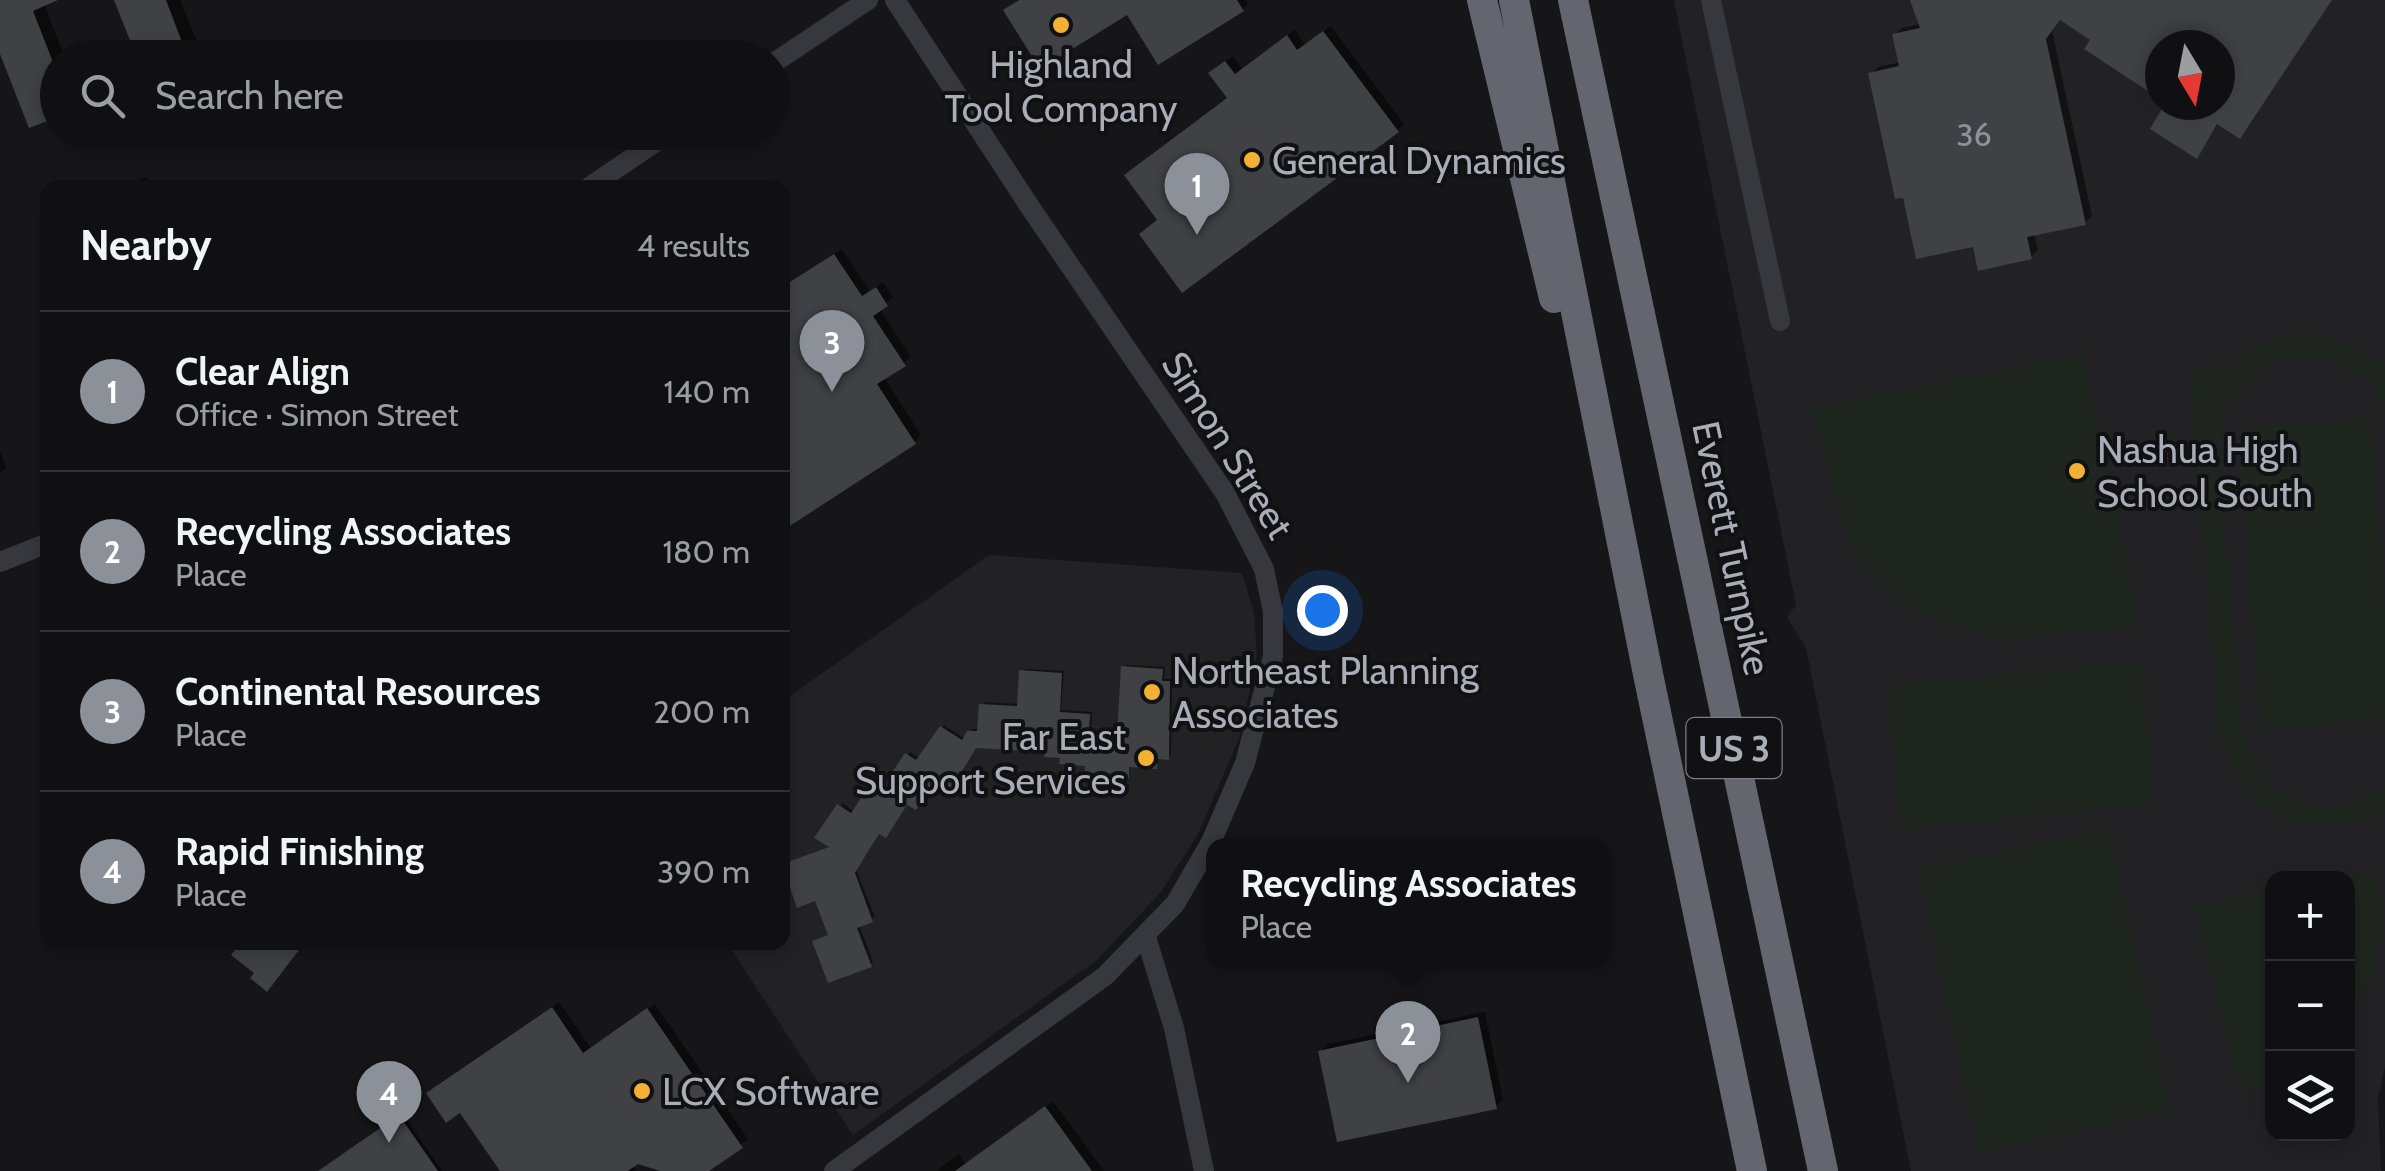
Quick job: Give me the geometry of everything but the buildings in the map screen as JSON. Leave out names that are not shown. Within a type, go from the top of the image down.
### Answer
[{"type":"highway","points":[[1482,0],[1648,674]]},
{"type":"highway","name":"US 3","points":[[1514,0],[1752,1171]]},
{"type":"highway","name":"Everett Turnpike","points":[[1573,0],[1823,1171]]},
{"type":"street","points":[[790,52],[868,0]]},
{"type":"street","name":"Simon Street","points":[[895,0],[1225,493],[1264,568],[1273,612],[1273,656],[1245,762],[1211,838]]},
{"type":"street","points":[[1711,0],[1780,321]]},
{"type":"street","points":[[600,180],[644,150]]},
{"type":"street","points":[[0,562],[40,546]]},
{"type":"street","name":"Simon Street","points":[[834,1171],[1106,976],[1146,936],[1193,877],[1206,848]]},
{"type":"street","points":[[1146,936],[1174,1028],[1204,1171]]},
{"type":"shaded area","name":"Nashua High School South","points":[[1674,0],[2385,0],[2385,1067],[2378,1098],[2381,1171],[1911,1171],[1806,648],[1787,617],[1796,605]]},
{"type":"shaded area","points":[[2297,334],[2345,342],[2376,359],[2385,368],[2385,407],[2365,380],[2340,364],[2312,357],[2285,360],[2259,371],[2238,389],[2224,415],[2218,448],[2244,743],[2254,764],[2284,794],[2323,806],[2365,798],[2385,786],[2385,810],[2329,826],[2302,823],[2257,800],[2239,780],[2226,755],[2218,726],[2190,370],[2213,368],[2215,381],[2251,349]]},
{"type":"shaded area","points":[[2083,354],[2140,626],[2004,639],[1930,619],[1901,602],[1867,569],[1848,539],[1811,408]]},
{"type":"shaded area","points":[[2370,418],[2385,605],[2385,719],[2261,729],[2237,429]]},
{"type":"shaded area","points":[[989,555],[1242,573],[1254,613],[1257,655],[1240,736],[1198,834],[1161,892],[1097,960],[853,1135],[732,950],[790,950],[790,696]]},
{"type":"shaded area","points":[[2141,661],[2155,805],[1901,829],[1887,686]]},
{"type":"shaded area","points":[[2109,828],[2170,1110],[1979,1152],[1918,869]]},
{"type":"shaded area","points":[[2377,872],[2381,911],[2374,967],[2355,1007],[2355,961],[2355,876]]},
{"type":"shaded area","points":[[2265,892],[2265,1084],[2239,1092],[2195,906]]},
{"type":"place","name":"Highland Tool Company","points":[[1061,25]]},
{"type":"place","name":"General Dynamics","points":[[1252,160]]},
{"type":"place","name":"Clear Align","points":[[1197,235]]},
{"type":"place","name":"Continental Resources","points":[[832,392]]},
{"type":"place","name":"Nashua High School South","points":[[2077,471]]},
{"type":"place","name":"Northeast Planning Associates","points":[[1152,692]]},
{"type":"place","name":"Far East Support Services","points":[[1146,758]]},
{"type":"place","name":"Recycling Associates","points":[[1408,1083]]},
{"type":"place","name":"LCX Software","points":[[642,1091]]},
{"type":"place","name":"Rapid Finishing","points":[[389,1143]]}]
